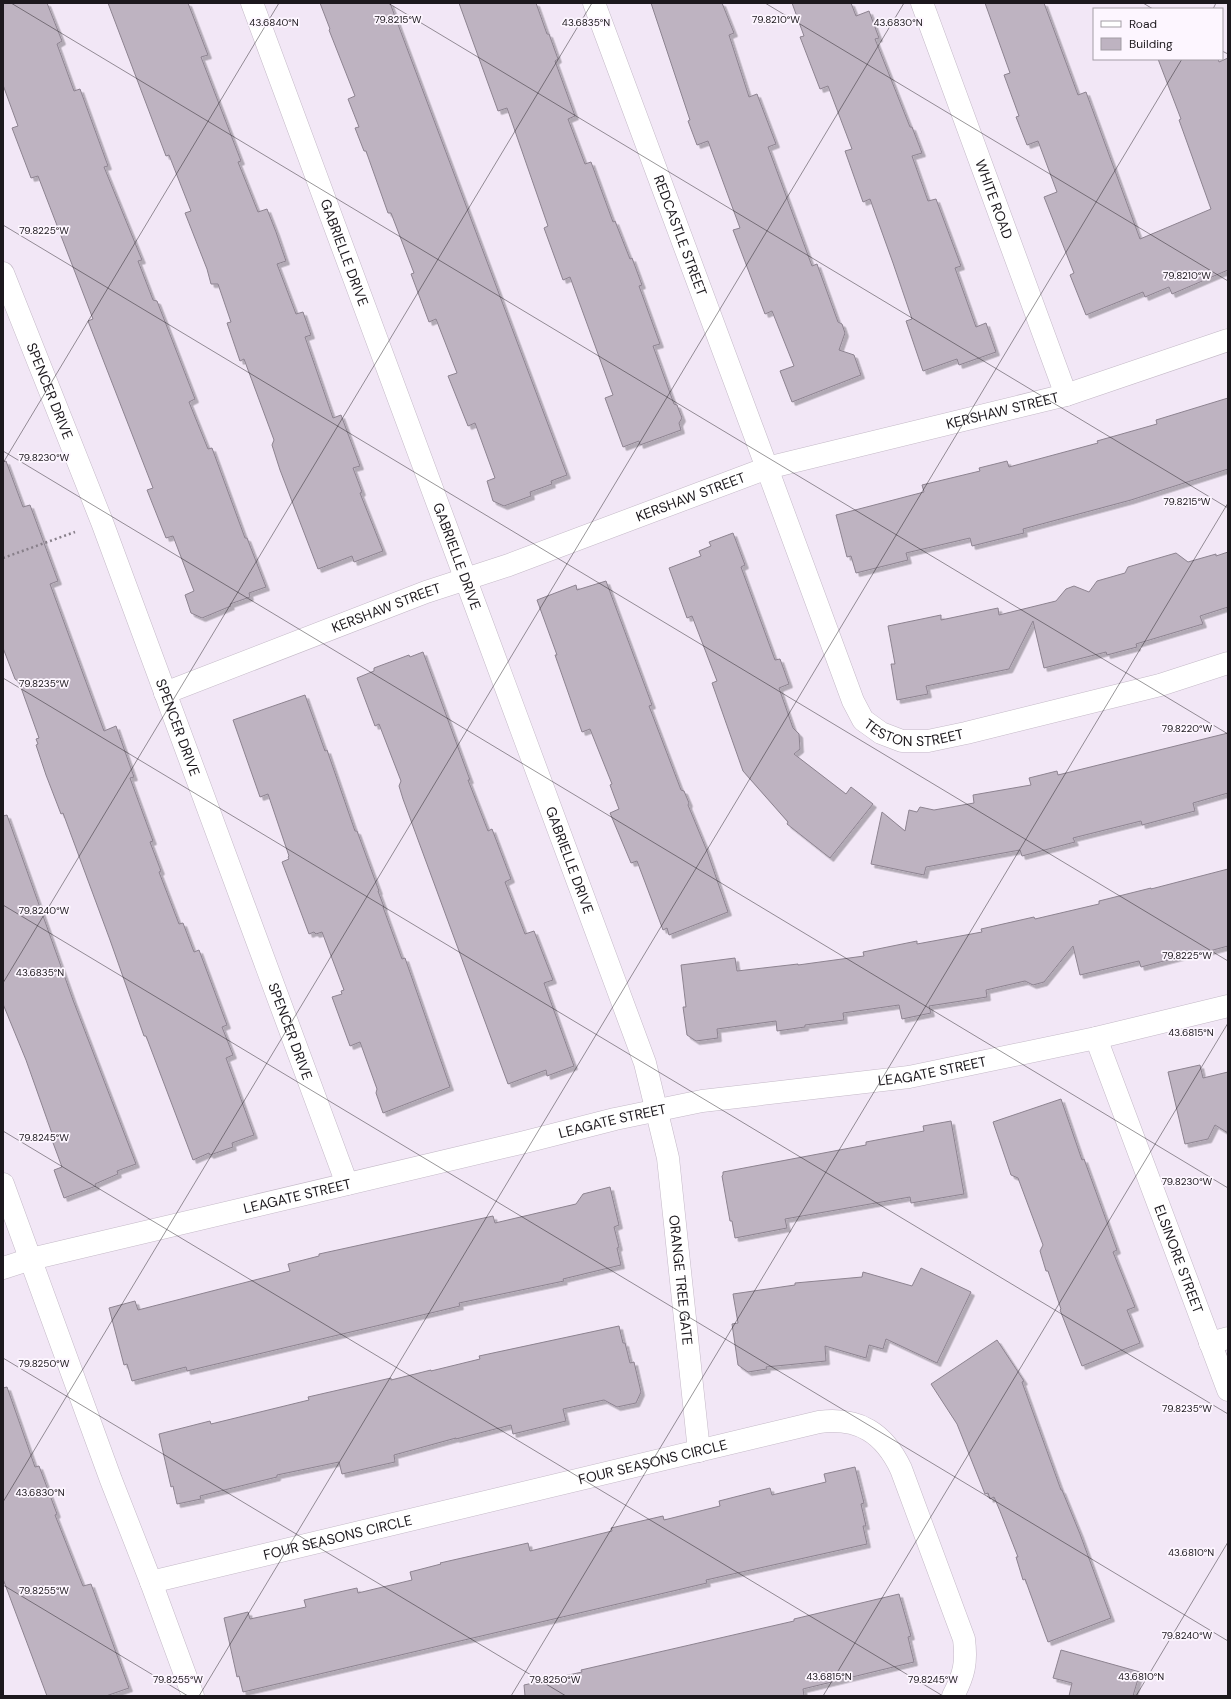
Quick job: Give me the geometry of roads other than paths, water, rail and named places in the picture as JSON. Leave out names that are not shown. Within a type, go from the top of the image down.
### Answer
[{"type":"street","name":"GABRIELLE DRIVE","points":[[252,3],[645,1063],[657,1111]]},
{"type":"street","name":"REDCASTLE STREET","points":[[594,3],[768,468]]},
{"type":"street","name":"WHITE ROAD","points":[[922,3],[1066,395]]},
{"type":"street","name":"SPENCER DRIVE","points":[[3,273],[102,522],[347,1184]]},
{"type":"street","name":"KERSHAW STREET","points":[[165,693],[426,592],[509,565],[768,468],[1066,395],[1228,340]]},
{"type":"street","name":"TESTON STREET","points":[[768,468],[853,701],[863,720],[881,733],[902,741],[928,741],[966,734],[1160,685],[1228,663]]},
{"type":"street","name":"LEAGATE STREET","points":[[3,1268],[31,1259],[657,1111],[702,1102],[909,1077],[1096,1038],[1228,1006]]},
{"type":"street","name":"ELSINORE STREET","points":[[1096,1038],[1219,1340],[1228,1390]]},
{"type":"street","name":"ORANGE TREE GATE","points":[[657,1111],[668,1158],[699,1450]]},
{"type":"street","points":[[3,1184],[111,1480],[193,1696]]},
{"type":"street","name":"FOUR SEASONS CIRCLE","points":[[151,1582],[699,1450],[819,1422],[834,1420],[860,1425],[882,1439],[890,1448],[901,1468],[964,1639],[966,1664],[962,1680],[953,1696]]}]
